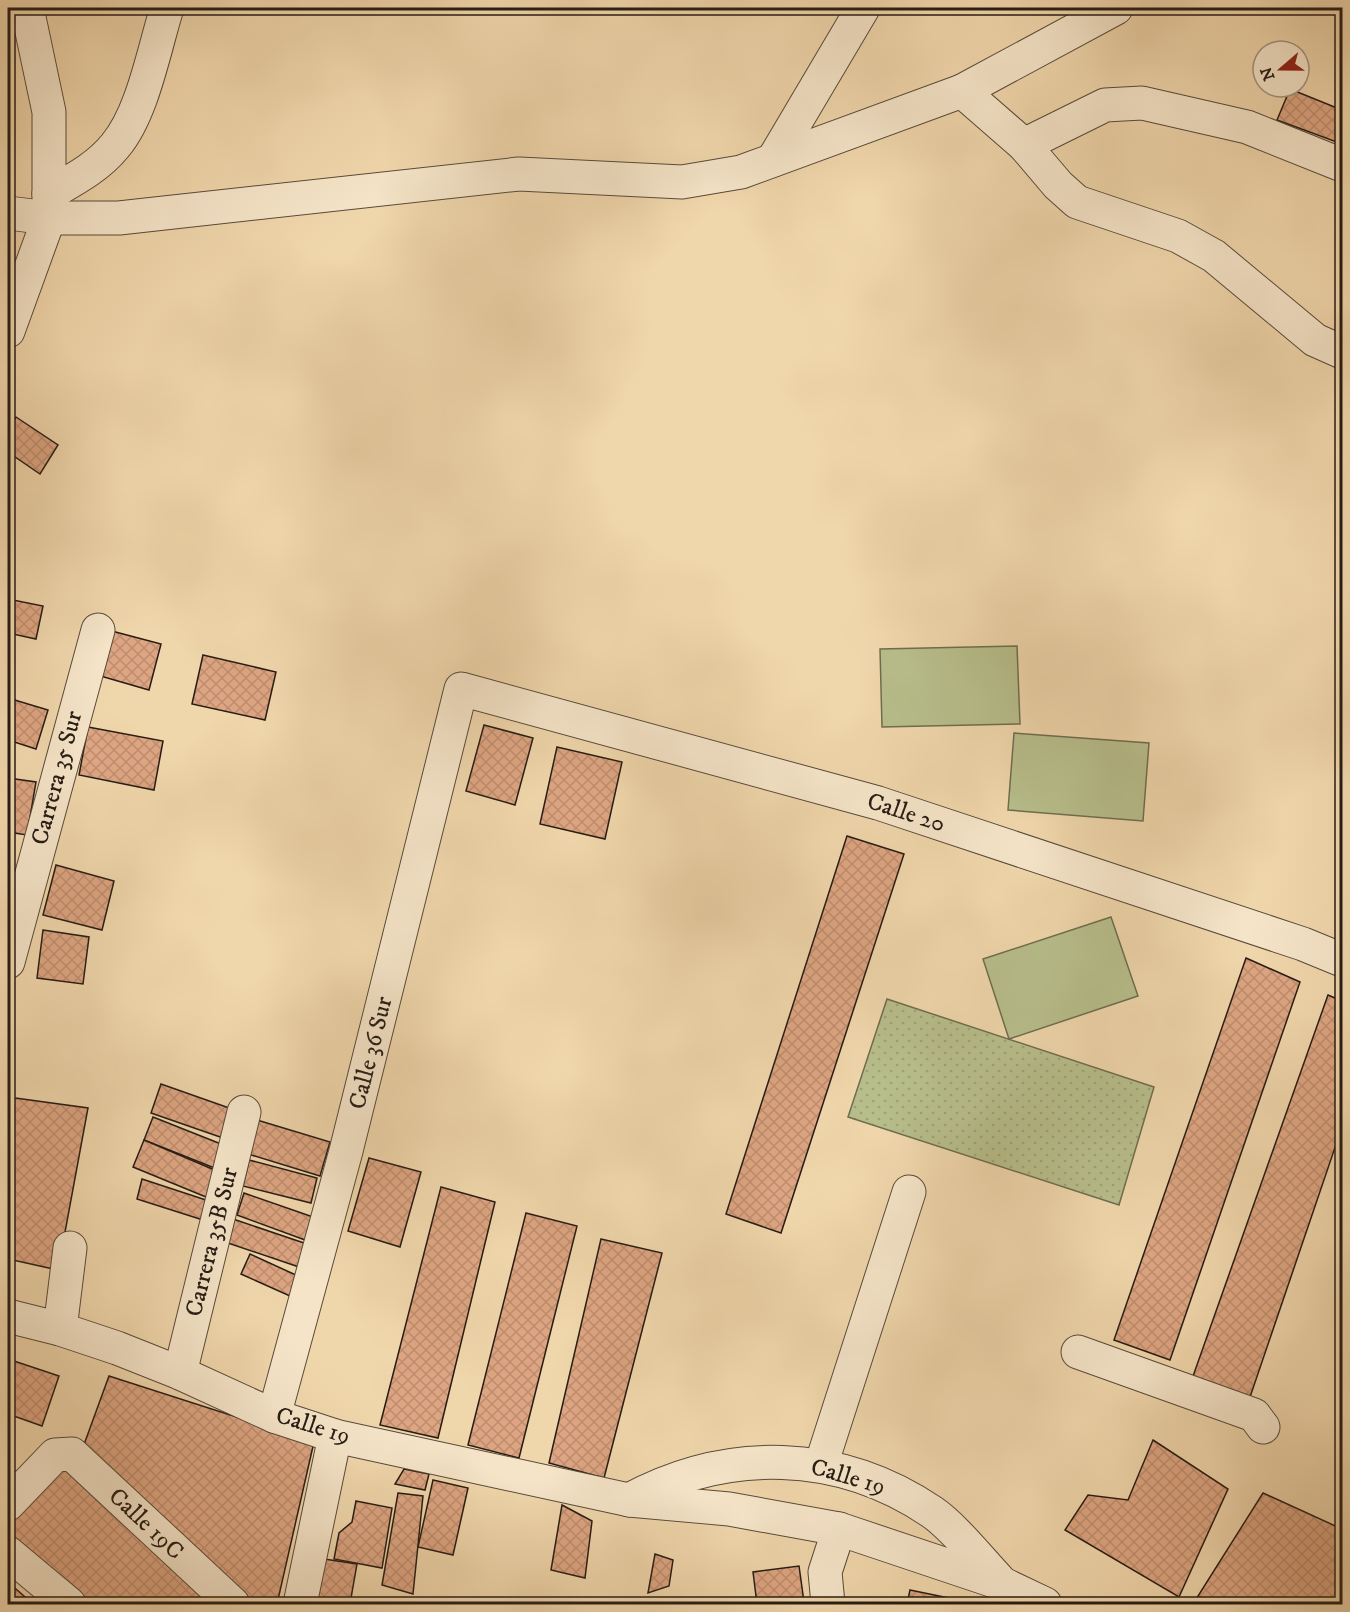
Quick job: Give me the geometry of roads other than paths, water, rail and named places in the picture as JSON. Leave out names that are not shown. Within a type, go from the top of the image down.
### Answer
[{"type":"street","points":[[8,331],[49,206],[49,112],[27,8]]},
{"type":"street","points":[[49,206],[116,145],[135,110],[167,8]]},
{"type":"street","points":[[772,160],[863,8]]},
{"type":"street","points":[[8,213],[49,206],[119,218],[519,174],[682,182],[741,172],[962,91],[1116,8]]},
{"type":"street","points":[[962,91],[1024,145],[1058,185],[1077,202],[1178,236],[1214,256],[1315,340],[1342,352]]},
{"type":"street","points":[[1024,145],[1105,105],[1142,103],[1247,128],[1342,165]]},
{"type":"street","name":"Carrera 35 Sur","points":[[8,962],[98,630]]},
{"type":"street","name":"Calle 20","points":[[461,689],[878,803],[1303,944],[1342,960]]},
{"type":"street","name":"Calle 36 Sur","points":[[274,1416],[349,1140],[461,689]]},
{"type":"street","name":"Carrera 35B Sur","points":[[180,1373],[244,1112]]},
{"type":"street","points":[[821,1465],[909,1192]]},
{"type":"street","points":[[60,1329],[70,1248]]},
{"type":"street","name":"Calle 19","points":[[8,1316],[60,1329],[180,1373],[274,1416],[335,1436],[629,1500],[729,1509],[839,1529],[1003,1594],[1045,1605]]},
{"type":"street","points":[[1078,1352],[1254,1415],[1263,1427]]},
{"type":"street","points":[[300,1605],[335,1436]]},
{"type":"street","name":"Calle 19C","points":[[8,1504],[55,1455],[72,1454],[233,1605]]},
{"type":"street","name":"Calle 19","points":[[629,1500],[652,1488],[702,1470],[754,1461],[821,1465],[880,1482],[934,1513],[1003,1594]]},
{"type":"street","points":[[828,1605],[825,1572],[839,1529]]},
{"type":"street","points":[[8,1553],[69,1605]]}]
